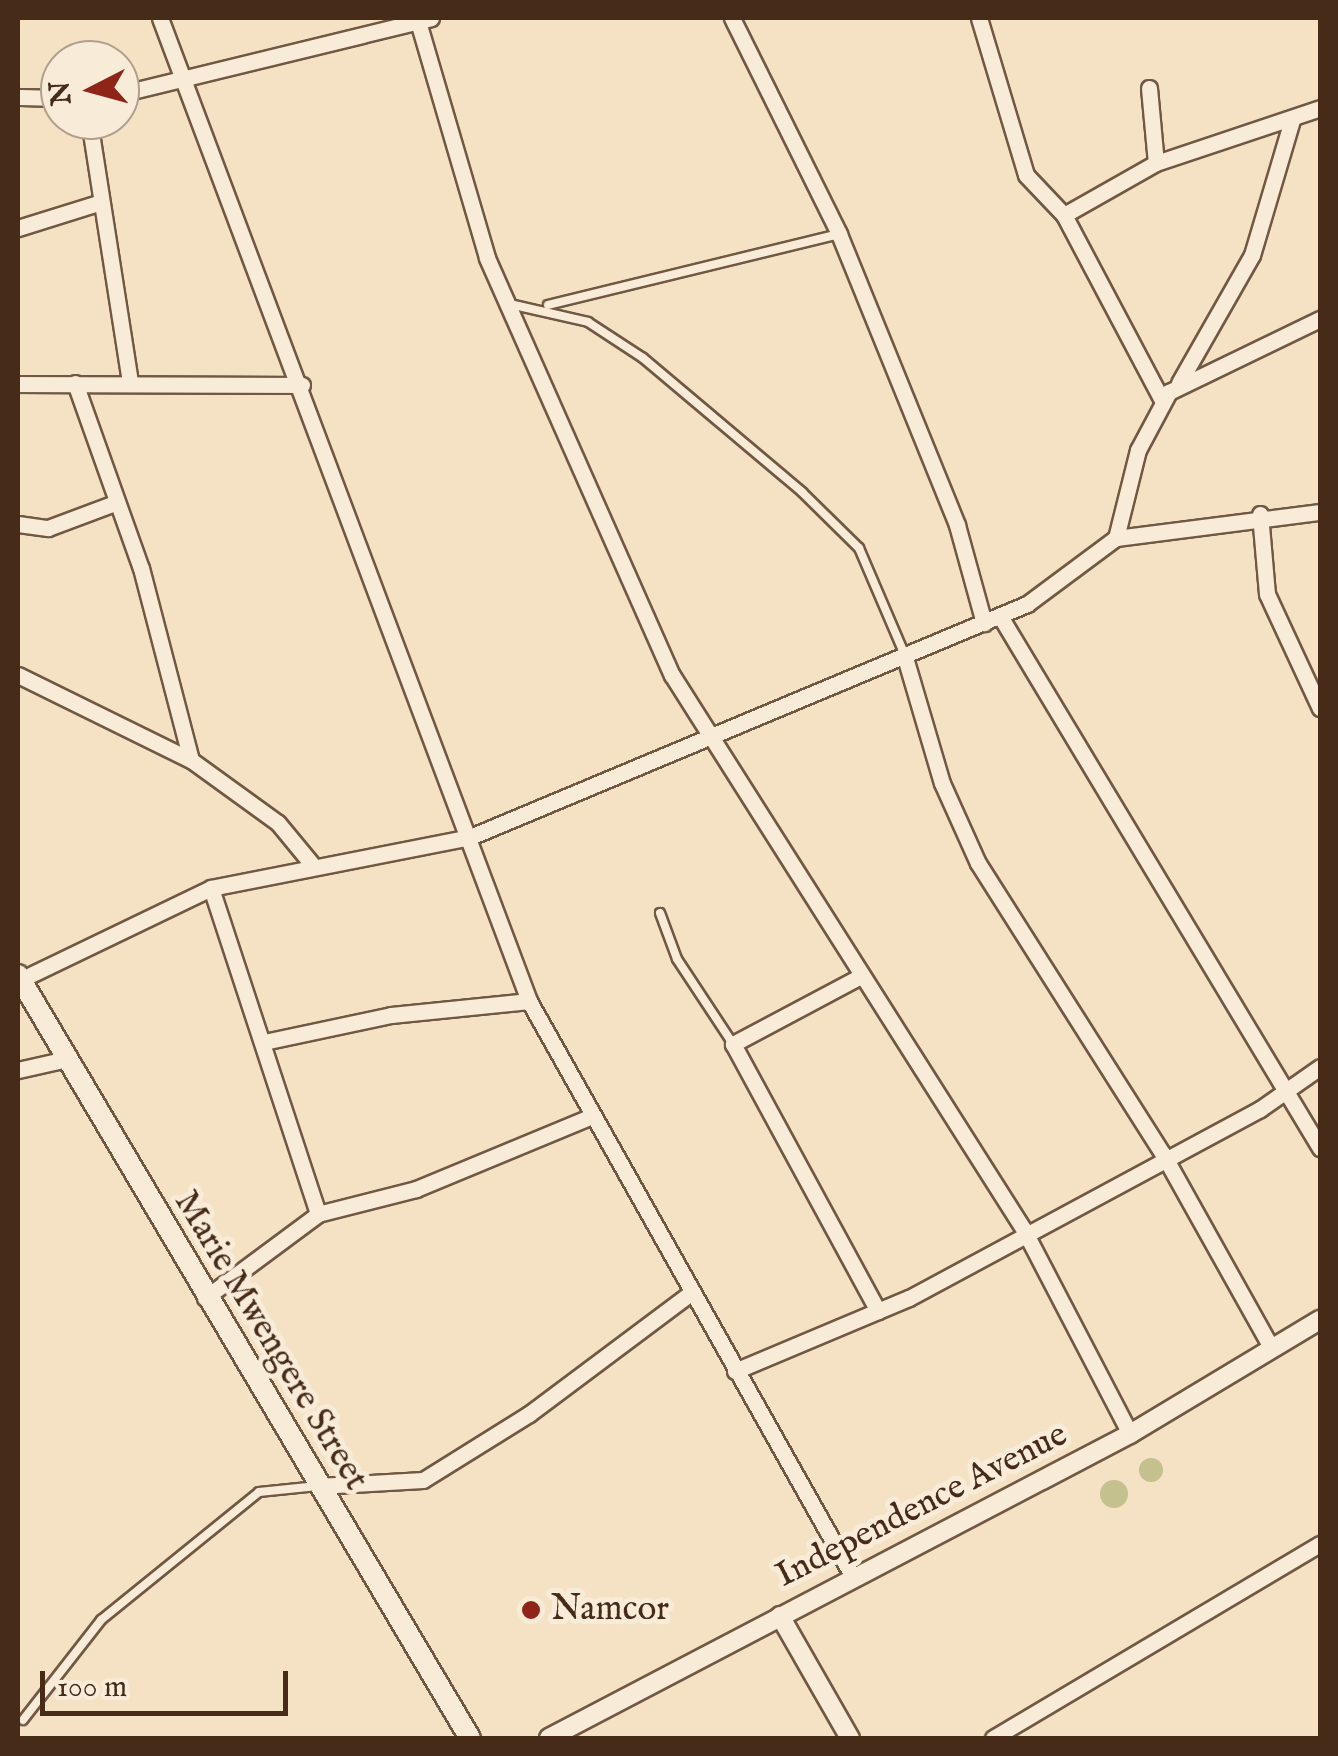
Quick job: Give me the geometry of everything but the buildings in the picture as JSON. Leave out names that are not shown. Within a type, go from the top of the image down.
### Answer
[{"type":"main road","name":"Marie Mwengere Street","points":[[19,978],[470,1738]]},
{"type":"street","points":[[160,18],[302,385],[529,1001],[688,1295],[853,1577]]},
{"type":"street","points":[[140,90],[422,18],[470,212],[514,305],[672,675],[712,729],[859,976],[1024,1230],[1130,1434]]},
{"type":"street","points":[[732,18],[839,234],[956,525],[984,623]]},
{"type":"street","points":[[978,18],[1026,175],[1064,215],[1162,400]]},
{"type":"street","points":[[1149,88],[1156,163]]},
{"type":"street","points":[[1064,215],[1156,163],[1320,108]]},
{"type":"street","points":[[1116,538],[1162,400],[1178,383],[1252,254],[1292,120]]},
{"type":"street","points":[[91,140],[96,204],[130,381]]},
{"type":"street","points":[[18,228],[96,204]]},
{"type":"street","points":[[1178,383],[1320,319]]},
{"type":"street","points":[[18,384],[130,381],[302,385]]},
{"type":"street","points":[[75,383],[115,503],[190,760]]},
{"type":"street","points":[[18,524],[48,528],[115,503]]},
{"type":"street","points":[[19,978],[212,888],[311,863],[470,838],[712,729],[1000,616],[1116,538],[1260,514],[1320,512]]},
{"type":"street","points":[[1260,514],[1267,594],[1320,706]]},
{"type":"street","points":[[1000,616],[1320,1148]]},
{"type":"street","points":[[904,654],[942,783],[978,863],[1164,1154],[1272,1348]]},
{"type":"street","points":[[18,675],[190,760],[278,823],[311,863]]},
{"type":"street","points":[[212,888],[318,1214]]},
{"type":"street","points":[[859,976],[733,1044],[878,1311]]},
{"type":"street","points":[[264,1042],[372,1018],[529,1001]]},
{"type":"street","points":[[18,1070],[67,1059]]},
{"type":"street","points":[[735,1371],[878,1311],[1288,1090],[1320,1067]]},
{"type":"street","points":[[206,1298],[318,1214],[416,1189],[590,1117]]},
{"type":"street","points":[[318,1486],[423,1480],[530,1414],[688,1295]]},
{"type":"street","name":"Independence Avenue","points":[[548,1738],[1130,1434],[1320,1320]]},
{"type":"street","points":[[993,1738],[1320,1544]]},
{"type":"street","points":[[780,1616],[850,1738]]},
{"type":"lane","points":[[514,305],[544,306],[839,234]]},
{"type":"lane","points":[[544,306],[643,358],[802,492],[859,548],[904,654]]},
{"type":"lane","points":[[660,913],[677,958],[733,1044]]},
{"type":"lane","points":[[23,1720],[101,1620],[244,1504],[284,1484],[318,1486]]},
{"type":"shaded area","points":[[1151,1458],[1163,1470],[1151,1482],[1139,1470]]},
{"type":"shaded area","points":[[1114,1480],[1124,1484],[1128,1494],[1124,1504],[1114,1508],[1104,1504],[1100,1494],[1104,1484]]},
{"type":"place","name":"Namcor","points":[[531,1610]]}]
